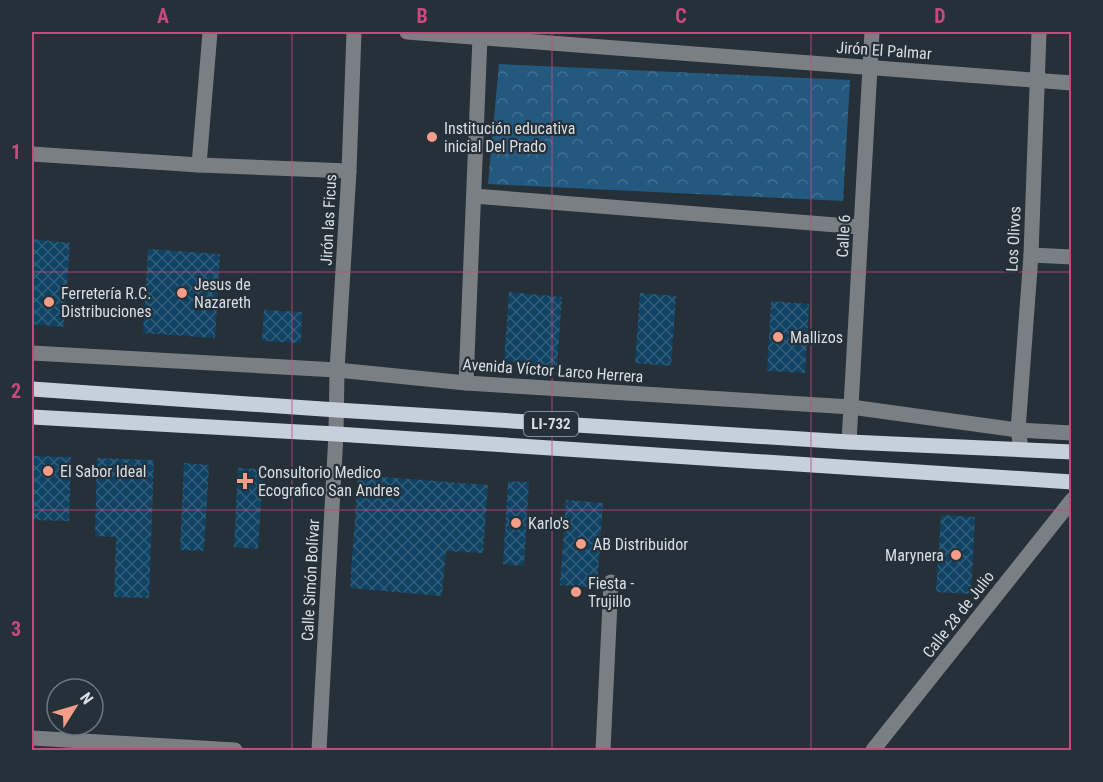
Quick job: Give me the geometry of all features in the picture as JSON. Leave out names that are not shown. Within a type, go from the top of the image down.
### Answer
[{"type":"main road","name":"LI-732","points":[[32,389],[337,411],[849,442],[1071,452]]},
{"type":"main road","name":"LI-732","points":[[32,417],[336,434],[1071,482]]},
{"type":"street","points":[[199,165],[210,32]]},
{"type":"street","name":"Jirón las Ficus","points":[[337,411],[337,370],[349,171],[354,32]]},
{"type":"street","name":"Jirón El Palmar","points":[[407,32],[1071,83]]},
{"type":"street","name":"Calle 6","points":[[849,442],[872,32]]},
{"type":"street","name":"Los Olivos","points":[[1021,449],[1018,430],[1031,255],[1039,32]]},
{"type":"street","points":[[466,383],[480,37]]},
{"type":"street","points":[[32,154],[199,165],[349,171]]},
{"type":"street","points":[[474,196],[861,227]]},
{"type":"street","points":[[1031,255],[1071,258]]},
{"type":"street","name":"Avenida Víctor Larco Herrera","points":[[32,352],[337,370],[466,383],[850,407],[1018,430],[1071,433]]},
{"type":"street","name":"Calle Simón Bolívar","points":[[319,750],[337,411]]},
{"type":"street","name":"Calle 28 de Julio","points":[[873,750],[1071,500]]},
{"type":"street","points":[[603,750],[611,582]]},
{"type":"street","points":[[32,738],[235,750]]},
{"type":"green space","points":[[499,64],[850,80],[843,201],[488,184]]},
{"type":"building","name":"Ferretería R.C. Distribuciones","points":[[32,239],[70,243],[64,327],[32,324]]},
{"type":"building","name":"Jesus de Nazareth","points":[[148,249],[220,254],[215,338],[143,333]]},
{"type":"building","points":[[509,292],[562,297],[557,366],[504,361]]},
{"type":"building","points":[[640,293],[676,296],[671,366],[635,363]]},
{"type":"building","points":[[771,301],[809,304],[805,373],[767,371]]},
{"type":"building","points":[[264,310],[302,312],[301,343],[262,341]]},
{"type":"building","points":[[34,456],[71,457],[69,521],[32,520]]},
{"type":"building","points":[[97,458],[154,460],[149,598],[114,597],[116,537],[95,536]]},
{"type":"building","points":[[184,463],[209,465],[204,551],[180,550]]},
{"type":"building","points":[[238,468],[263,469],[258,549],[234,547]]},
{"type":"building","points":[[358,475],[488,485],[483,553],[446,551],[442,596],[350,588]]},
{"type":"building","name":"Karlo's","points":[[508,481],[529,482],[524,566],[503,564]]},
{"type":"building","name":"AB Distribuidor","points":[[566,500],[603,503],[597,588],[560,585]]},
{"type":"building","name":"Marynera","points":[[941,515],[975,517],[971,594],[936,592]]},
{"type":"place","name":"Institución educativa inicial Del Prado","points":[[432,137]]},
{"type":"place","name":"Jesus de Nazareth","points":[[182,293]]},
{"type":"place","name":"Ferretería R.C. Distribuciones","points":[[49,302]]},
{"type":"place","name":"Mallizos","points":[[778,337]]},
{"type":"place","name":"El Sabor Ideal","points":[[48,471]]},
{"type":"place","name":"Consultorio Medico Ecografico San Andres","points":[[245,481]]},
{"type":"place","name":"Karlo's","points":[[516,523]]},
{"type":"place","name":"AB Distribuidor","points":[[581,544]]},
{"type":"place","name":"Marynera","points":[[956,555]]},
{"type":"place","name":"Fiesta - Trujillo","points":[[576,592]]}]
